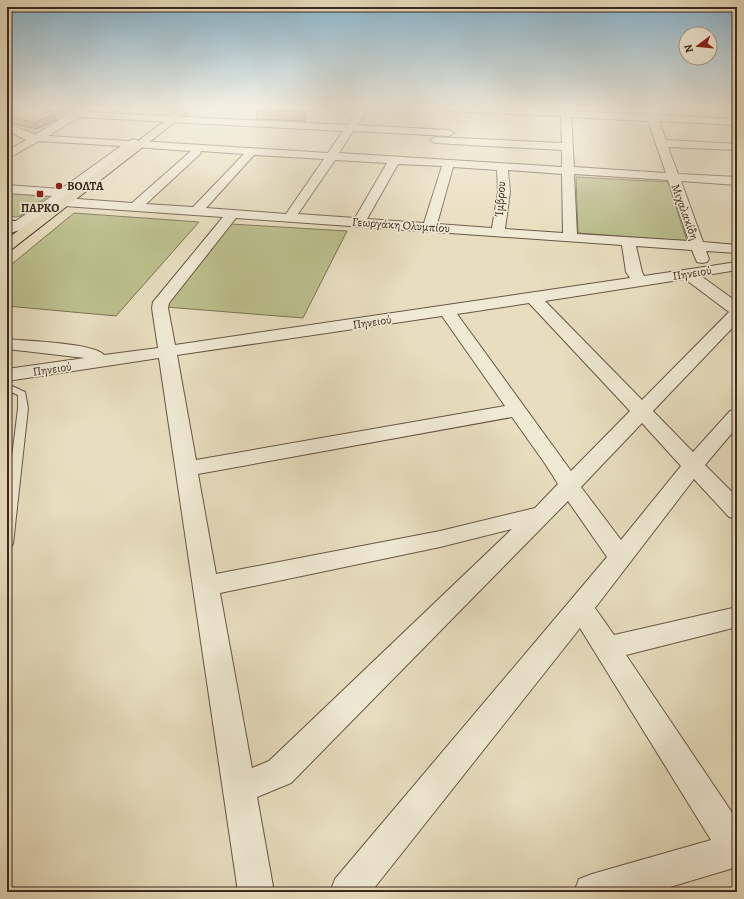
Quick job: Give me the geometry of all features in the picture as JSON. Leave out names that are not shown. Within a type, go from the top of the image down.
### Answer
[{"type":"highway","points":[[7,246],[16,226],[68,196],[132,150]]},
{"type":"street","points":[[7,156],[17,150]]},
{"type":"street","points":[[176,150],[196,152],[235,152],[249,155],[330,158]]},
{"type":"street","points":[[202,150],[426,164],[443,151],[476,150]]},
{"type":"street","points":[[290,217],[335,150]]},
{"type":"street","points":[[439,150],[503,169],[737,184]]},
{"type":"street","points":[[568,150],[570,237]]},
{"type":"street","name":"Μιχαλακίδη","points":[[663,150],[698,246],[705,271]]},
{"type":"street","points":[[426,164],[443,151]]},
{"type":"street","points":[[429,227],[443,151]]},
{"type":"street","points":[[135,207],[196,152]]},
{"type":"street","points":[[196,211],[249,155]]},
{"type":"street","points":[[665,155],[679,155]]},
{"type":"street","points":[[359,222],[393,162]]},
{"type":"street","name":"Ίμβρου","points":[[498,232],[503,196],[503,169]]},
{"type":"street","points":[[674,179],[737,181]]},
{"type":"street","name":"Γεωργάκη Ολυμπίου","points":[[7,189],[68,196],[135,207],[737,249]]},
{"type":"street","points":[[233,213],[161,302],[160,308],[256,892]]},
{"type":"street","points":[[628,242],[634,272],[640,281]]},
{"type":"street","name":"Πηνειού","points":[[7,375],[446,311],[737,266]]},
{"type":"street","points":[[688,274],[737,310]]},
{"type":"street","points":[[533,298],[694,464],[727,488],[737,511]]},
{"type":"street","points":[[446,311],[570,485],[577,498],[621,557]]},
{"type":"street","points":[[239,789],[280,772],[542,514],[737,313]]},
{"type":"street","points":[[7,344],[86,352],[93,354],[98,362]]},
{"type":"street","points":[[186,469],[516,410]]},
{"type":"street","points":[[348,892],[581,608],[694,464],[737,415]]},
{"type":"street","points":[[206,586],[440,539],[542,514]]},
{"type":"street","points":[[581,608],[737,850],[592,892]]},
{"type":"street","points":[[608,648],[737,618]]},
{"type":"lane","points":[[7,390],[12,389],[22,394],[23,408],[7,544]]},
{"type":"green space","points":[[576,177],[668,182],[687,241],[578,233]]},
{"type":"green space","points":[[7,193],[47,197],[36,203],[23,206],[26,207],[24,209],[31,210],[22,215],[13,217],[7,213]]},
{"type":"green space","points":[[74,213],[199,222],[116,316],[7,306],[7,268]]},
{"type":"green space","points":[[231,224],[347,231],[303,318],[166,307]]},
{"type":"place","name":"ΒΟΛΤΑ","points":[[59,186]]},
{"type":"place","name":"ΠΑΡΚΟ","points":[[40,194]]}]
